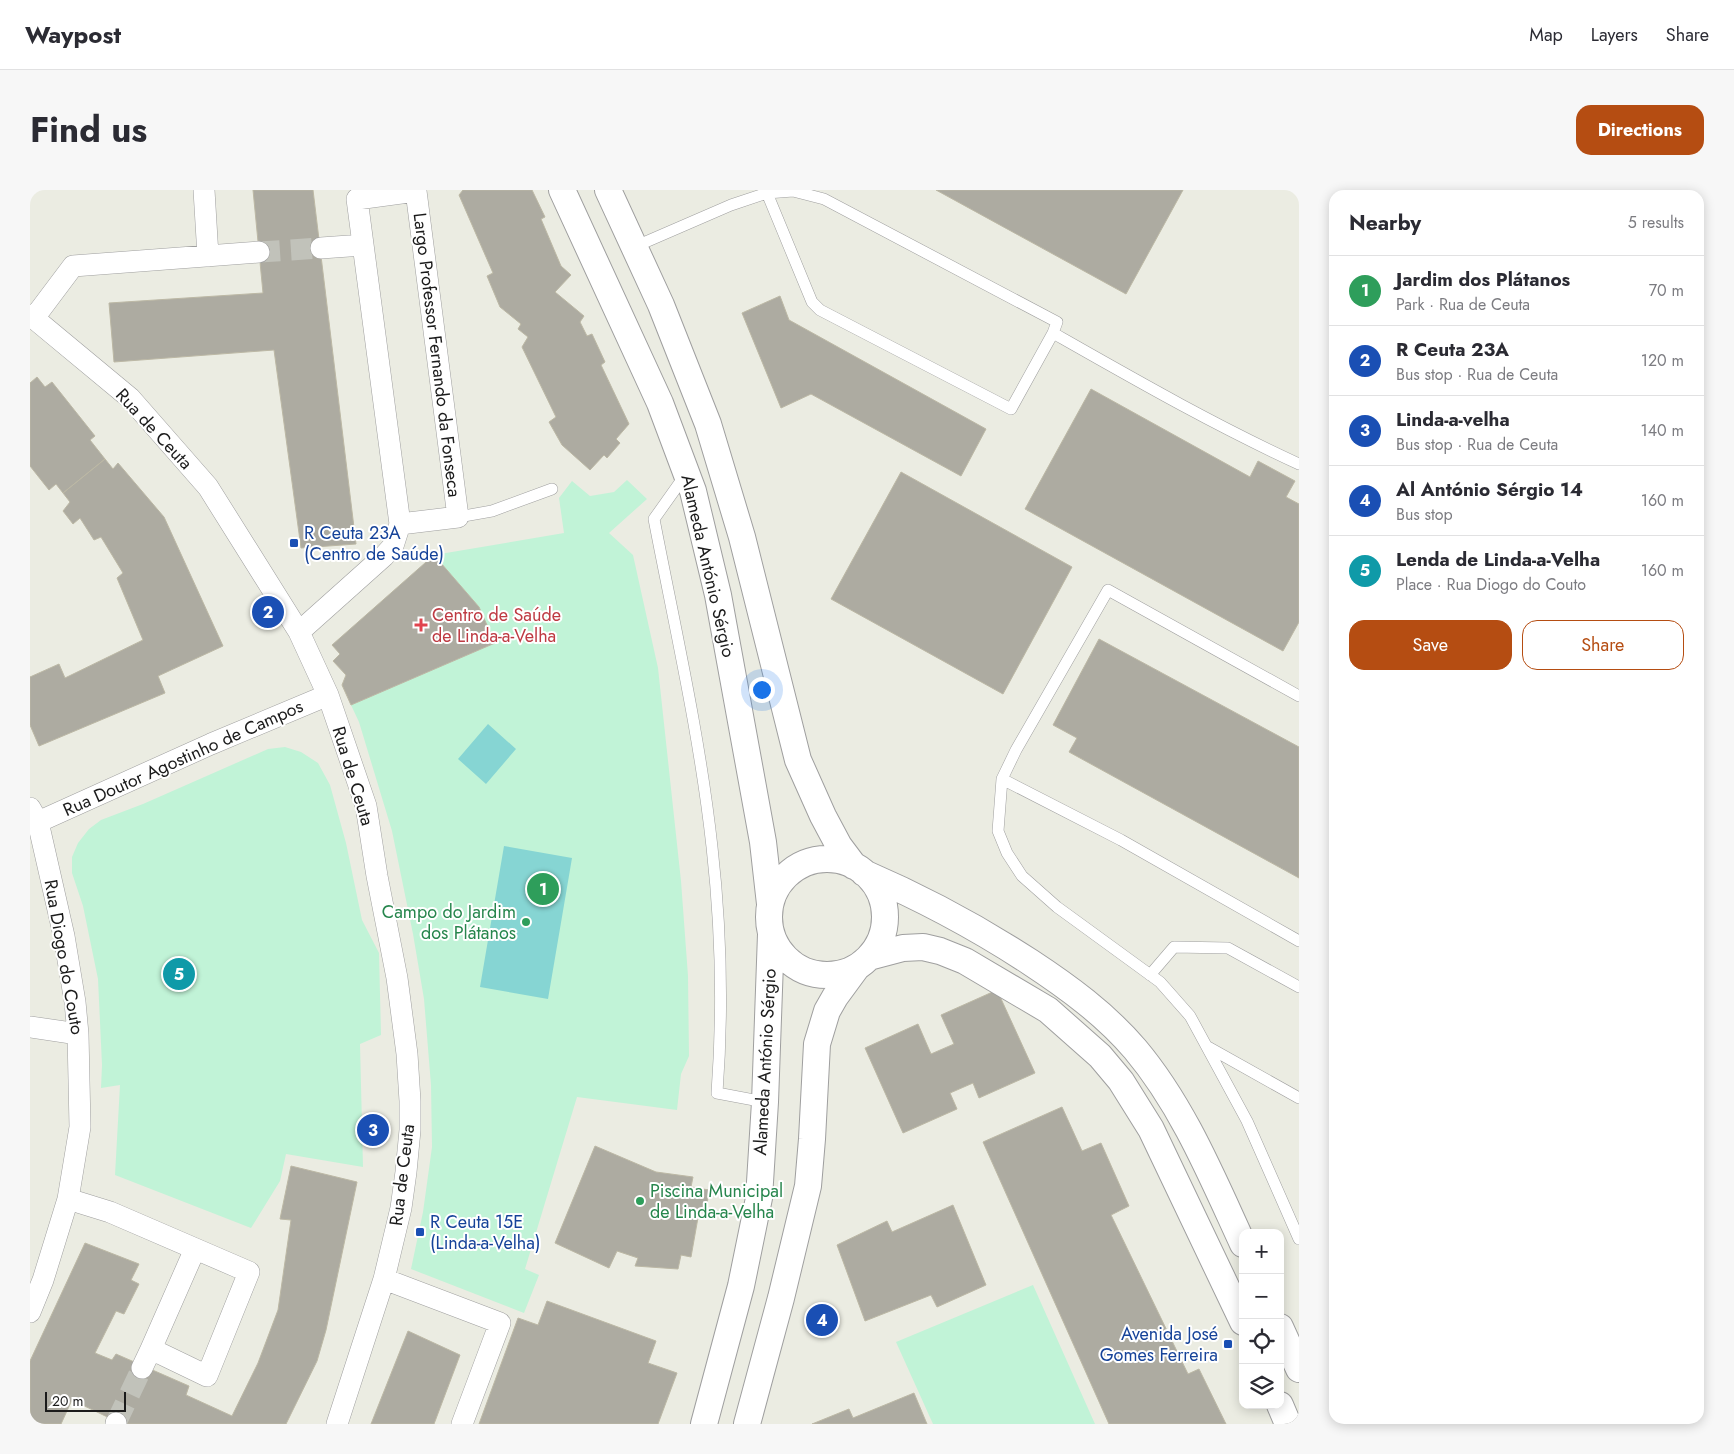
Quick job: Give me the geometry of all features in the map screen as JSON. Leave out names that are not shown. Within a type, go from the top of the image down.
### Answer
[{"type":"street","points":[[204,190],[208,256]]},
{"type":"street","name":"Alameda António Sérgio","points":[[562,190],[660,403],[693,491],[718,595],[761,832],[770,904]]},
{"type":"street","name":"Alameda António Sérgio","points":[[608,190],[683,360],[711,432],[742,536],[798,760],[823,816],[839,846],[859,869]]},
{"type":"street","name":"Largo Professor Fernando da Fonseca","points":[[299,632],[384,556],[393,546],[400,524],[357,199],[416,191],[458,517],[400,524]]},
{"type":"street","points":[[320,248],[363,245]]},
{"type":"street","points":[[32,317],[73,266],[259,252]]},
{"type":"street","name":"Rua de Ceuta","points":[[32,317],[130,398],[208,487],[299,632],[328,695],[366,806],[377,876],[397,978],[407,1054],[410,1130],[401,1208],[384,1279],[337,1424]]},
{"type":"street","name":"Rua Doutor Agostinho de Campos","points":[[34,815],[328,695]]},
{"type":"street","name":"Rua Diogo do Couto","points":[[30,1312],[43,1280],[68,1198],[80,1127],[78,1034],[75,1002],[64,936],[34,815]]},
{"type":"street","points":[[1239,1235],[1196,1143],[1158,1081],[1135,1049],[1110,1023],[1062,983],[1001,943],[912,893],[837,860],[819,860],[802,864],[788,874],[776,888],[770,904],[768,919],[771,934],[779,950],[791,963],[806,972],[824,975],[841,973],[863,962],[903,948],[923,948],[940,951],[965,961],[1048,1010],[1100,1056],[1121,1081],[1151,1129],[1242,1319]]},
{"type":"street","points":[[747,1424],[781,1298],[808,1186],[817,1044],[827,1012],[835,997],[878,944],[884,930],[885,914],[882,899],[875,885],[859,869]]},
{"type":"street","name":"Alameda António Sérgio","points":[[704,1424],[738,1295],[759,1198],[765,1102],[771,934]]},
{"type":"street","points":[[30,1027],[78,1034]]},
{"type":"street","points":[[68,1198],[110,1212],[249,1272],[207,1376],[151,1349]]},
{"type":"street","points":[[142,1368],[195,1248]]},
{"type":"street","points":[[384,1279],[500,1323],[462,1424]]},
{"type":"street","points":[[1284,1336],[1299,1369]]},
{"type":"street","points":[[1282,1409],[1288,1424]]},
{"type":"lane","points":[[634,247],[731,204],[766,192],[792,191],[824,199],[1057,322],[1011,408],[820,310],[812,302],[766,192]]},
{"type":"lane","points":[[1052,333],[1172,400],[1299,464]]},
{"type":"lane","points":[[687,473],[654,519],[694,724],[712,848],[720,960],[717,1093],[765,1102]]},
{"type":"lane","points":[[458,517],[492,511],[552,489]]},
{"type":"lane","points":[[1299,696],[1108,590],[1016,750],[1002,779],[998,831],[1007,853],[1022,876],[1057,908],[1160,982],[1190,1016],[1247,1121],[1296,1227],[1299,1239]]},
{"type":"lane","points":[[1002,779],[1121,840],[1299,941]]},
{"type":"lane","points":[[1150,975],[1174,947],[1228,948],[1299,987]]},
{"type":"lane","points":[[1208,1047],[1299,1098]]},
{"type":"green space","points":[[627,480],[647,499],[609,533],[633,555],[658,668],[681,881],[688,976],[689,1056],[681,1074],[677,1110],[577,1097],[525,1269],[539,1275],[524,1313],[411,1269],[423,1212],[432,1147],[431,1085],[424,999],[392,831],[359,722],[351,705],[495,643],[479,607],[434,555],[564,533],[559,498],[572,481],[590,496],[614,492]]},
{"type":"green space","points":[[285,747],[301,752],[318,763],[330,785],[346,843],[362,920],[379,953],[381,1035],[360,1044],[363,1167],[286,1154],[280,1181],[251,1228],[115,1175],[120,1085],[101,1088],[102,1065],[98,979],[83,906],[72,873],[72,857],[78,843],[89,829],[101,820],[143,804],[268,749]]},
{"type":"green space","points":[[1033,1285],[1095,1424],[933,1424],[896,1342]]},
{"type":"shaded area","points":[[488,724],[516,749],[486,784],[458,759]]},
{"type":"shaded area","name":"Campo do Jardim dos Plátanos","points":[[504,846],[572,858],[548,999],[480,987]]},
{"type":"building","points":[[253,190],[313,190],[356,544],[301,548],[274,350],[114,362],[109,303],[263,293]]},
{"type":"building","points":[[463,190],[532,190],[545,217],[541,219],[561,266],[571,275],[555,292],[584,316],[580,322],[587,336],[592,334],[605,362],[601,365],[629,424],[616,439],[620,443],[607,458],[604,455],[590,470],[562,445],[549,422],[556,417],[522,347],[528,337],[518,329],[521,324],[500,307],[487,276],[493,273],[459,195]]},
{"type":"building","points":[[936,190],[1183,190],[1126,294]]},
{"type":"building","points":[[780,296],[789,320],[986,429],[961,476],[811,394],[781,408],[742,313]]},
{"type":"building","points":[[37,377],[45,387],[52,382],[95,436],[90,440],[105,459],[63,493],[56,484],[49,490],[30,466],[30,383]]},
{"type":"building","points":[[1091,389],[1250,477],[1258,461],[1295,481],[1286,497],[1299,504],[1299,622],[1283,651],[1025,509]]},
{"type":"building","points":[[105,459],[113,469],[118,463],[164,517],[223,646],[158,676],[165,693],[39,746],[30,725],[30,677],[59,664],[65,678],[143,640],[117,578],[123,573],[101,537],[94,540],[80,518],[73,524],[63,511],[70,502],[63,493]]},
{"type":"building","points":[[901,472],[1072,567],[1003,694],[831,599]]},
{"type":"building","name":"Centro de Saúde de Linda-a-Velha","points":[[434,555],[479,607],[495,643],[351,705],[342,685],[346,675],[333,661],[340,654],[332,645]]},
{"type":"building","points":[[1099,639],[1299,747],[1299,878],[1069,752],[1077,738],[1053,725]]},
{"type":"building","points":[[997,990],[1035,1073],[979,1098],[973,1083],[950,1093],[957,1109],[903,1133],[865,1048],[918,1024],[931,1054],[954,1044],[941,1015]]},
{"type":"building","points":[[1062,1107],[1082,1151],[1101,1143],[1129,1206],[1111,1215],[1188,1374],[1199,1369],[1226,1424],[1109,1424],[983,1142]]},
{"type":"building","name":"Piscina Municipal de Linda-a-Velha","points":[[595,1146],[656,1172],[693,1177],[691,1187],[709,1190],[706,1212],[699,1212],[691,1257],[681,1255],[678,1269],[635,1266],[638,1258],[617,1251],[609,1268],[555,1243]]},
{"type":"building","points":[[291,1166],[357,1182],[326,1330],[317,1361],[286,1424],[122,1424],[72,1400],[61,1424],[30,1424],[30,1361],[85,1243],[139,1264],[131,1280],[139,1284],[124,1314],[116,1311],[95,1353],[112,1360],[116,1354],[189,1386],[186,1395],[232,1416],[258,1363],[278,1310],[291,1220],[280,1219]]},
{"type":"building","points":[[953,1205],[986,1285],[937,1307],[931,1295],[865,1321],[837,1245],[887,1221],[892,1232]]},
{"type":"building","points":[[547,1301],[656,1341],[648,1363],[677,1373],[658,1424],[479,1424],[518,1318],[538,1325]]},
{"type":"building","points":[[408,1331],[460,1355],[434,1424],[371,1424]]},
{"type":"building","points":[[914,1393],[927,1424],[812,1424],[849,1409],[853,1418]]},
{"type":"tunnel","points":[[259,252],[321,248]]},
{"type":"tunnel","points":[[116,1423],[142,1368]]},
{"type":"place","name":"R Ceuta 23A (Centro de Saúde)","points":[[294,543]]},
{"type":"place","name":"R Ceuta 23A","points":[[268,612]]},
{"type":"place","name":"Centro de Saúde de Linda-a-Velha","points":[[421,625]]},
{"type":"place","name":"Jardim dos Plátanos","points":[[543,889]]},
{"type":"place","name":"Campo do Jardim dos Plátanos","points":[[526,922]]},
{"type":"place","name":"Lenda de Linda-a-Velha","points":[[179,974]]},
{"type":"place","name":"Linda-a-velha","points":[[373,1130]]},
{"type":"place","name":"Piscina Municipal de Linda-a-Velha","points":[[640,1201]]},
{"type":"place","name":"R Ceuta 15E (Linda-a-Velha)","points":[[420,1232]]},
{"type":"place","name":"Al António Sérgio 14","points":[[822,1320]]},
{"type":"place","name":"Avenida José Gomes Ferreira","points":[[1228,1344]]}]
